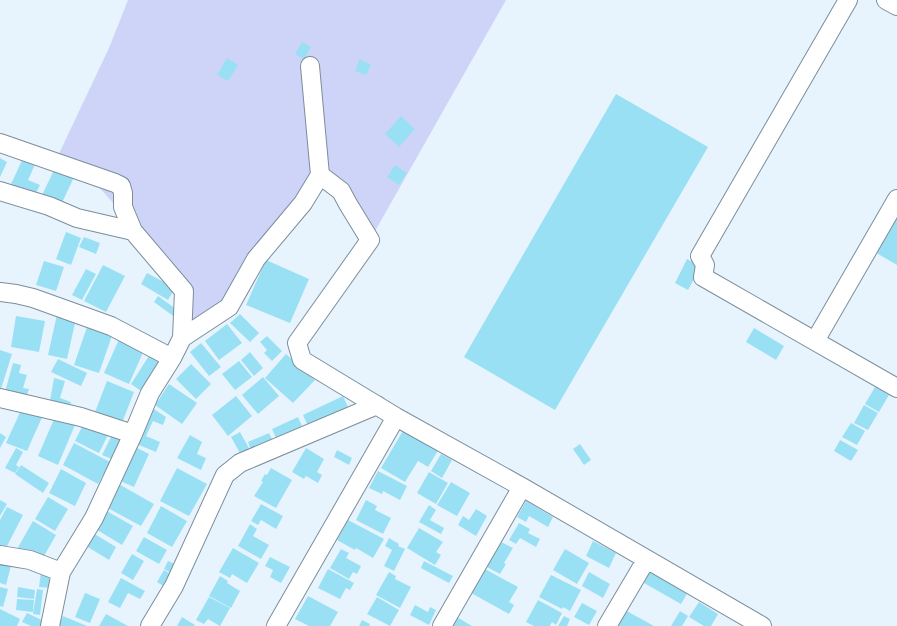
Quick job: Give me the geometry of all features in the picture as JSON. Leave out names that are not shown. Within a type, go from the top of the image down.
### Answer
[{"type":"street","points":[[848,0],[700,256],[705,266],[703,276],[897,388]]},
{"type":"street","points":[[886,0],[897,6]]},
{"type":"street","points":[[182,338],[229,307],[256,259],[303,204],[320,175],[310,66]]},
{"type":"street","points":[[0,143],[121,186],[123,193],[123,207],[133,231],[184,291],[182,338],[172,358],[150,393],[133,434],[94,518],[61,572],[50,626]]},
{"type":"street","points":[[320,175],[341,190],[370,240],[297,343],[302,360],[396,417],[522,487],[762,626]]},
{"type":"street","points":[[0,191],[49,206],[77,218],[133,231]]},
{"type":"street","points":[[815,340],[897,199]]},
{"type":"street","points":[[0,292],[33,298],[111,326],[172,358]]},
{"type":"street","points":[[0,398],[82,417],[133,434]]},
{"type":"street","points":[[150,626],[174,586],[225,475],[240,463],[377,405]]},
{"type":"street","points":[[276,626],[396,417]]},
{"type":"street","points":[[442,626],[522,487]]},
{"type":"street","points":[[0,555],[30,560],[61,572]]},
{"type":"street","points":[[607,626],[646,560]]},
{"type":"shaded area","points":[[128,0],[506,0],[370,240],[319,175],[229,307],[199,328],[188,315],[133,225],[88,175],[55,162],[109,48]]},
{"type":"building","points":[[302,42],[311,47],[304,59],[295,54]]},
{"type":"building","points":[[227,58],[238,65],[228,81],[217,75]]},
{"type":"building","points":[[360,59],[371,65],[366,75],[355,71]]},
{"type":"building","points":[[616,94],[708,147],[555,410],[464,357]]},
{"type":"building","points":[[401,116],[415,129],[399,147],[385,134]]},
{"type":"building","points":[[25,154],[37,160],[28,180],[40,185],[35,195],[11,184]]},
{"type":"building","points":[[0,158],[7,162],[0,177]]},
{"type":"building","points":[[395,165],[407,173],[399,185],[387,177]]},
{"type":"building","points":[[56,166],[75,175],[61,205],[42,195]]},
{"type":"building","points":[[897,209],[897,265],[873,251]]},
{"type":"building","points":[[66,232],[81,238],[71,265],[56,259]]},
{"type":"building","points":[[84,237],[100,243],[96,254],[79,247]]},
{"type":"building","points":[[687,259],[701,266],[688,290],[675,283]]},
{"type":"building","points":[[266,260],[309,279],[290,323],[246,305]]},
{"type":"building","points":[[44,261],[64,267],[56,291],[36,285]]},
{"type":"building","points":[[103,265],[125,276],[106,312],[84,301]]},
{"type":"building","points":[[86,269],[96,274],[82,300],[72,295]]},
{"type":"building","points":[[147,273],[175,288],[168,300],[141,284]]},
{"type":"building","points":[[158,296],[180,312],[176,318],[154,302]]},
{"type":"building","points":[[58,310],[77,314],[67,359],[48,355]]},
{"type":"building","points":[[240,314],[259,333],[250,342],[230,323]]},
{"type":"building","points":[[16,316],[45,321],[39,352],[11,347]]},
{"type":"building","points":[[89,321],[114,330],[99,373],[74,365]]},
{"type":"building","points":[[227,324],[242,343],[219,360],[205,341]]},
{"type":"building","points":[[754,328],[784,346],[776,360],[746,342]]},
{"type":"building","points":[[267,336],[282,351],[272,361],[264,353],[267,350],[260,342]]},
{"type":"building","points":[[120,337],[145,348],[129,384],[104,373]]},
{"type":"building","points":[[201,343],[221,367],[209,376],[190,352]]},
{"type":"building","points":[[0,350],[12,354],[0,392]]},
{"type":"building","points":[[152,351],[162,357],[141,391],[131,384]]},
{"type":"building","points":[[250,352],[263,368],[254,376],[241,360]]},
{"type":"building","points":[[286,354],[315,380],[293,403],[265,378]]},
{"type":"building","points":[[58,359],[87,373],[81,386],[51,372]]},
{"type":"building","points":[[239,361],[252,377],[235,390],[222,374]]},
{"type":"building","points":[[13,363],[21,365],[19,373],[27,375],[23,388],[29,389],[26,398],[5,392]]},
{"type":"building","points":[[191,364],[211,384],[196,399],[176,379]]},
{"type":"building","points":[[263,377],[279,396],[258,414],[242,395]]},
{"type":"building","points":[[54,378],[65,381],[60,398],[71,402],[68,413],[49,406]]},
{"type":"building","points":[[107,381],[134,392],[122,423],[95,412]]},
{"type":"building","points":[[169,384],[197,403],[182,424],[155,405]]},
{"type":"building","points":[[875,387],[889,395],[879,412],[865,404]]},
{"type":"building","points":[[236,396],[252,416],[228,436],[212,415]]},
{"type":"building","points":[[343,396],[348,407],[308,426],[303,415]]},
{"type":"building","points":[[864,405],[878,413],[868,430],[854,423]]},
{"type":"building","points":[[149,406],[166,417],[163,425],[153,421],[146,436],[160,442],[156,452],[134,443]]},
{"type":"building","points":[[22,408],[43,415],[27,451],[6,443]]},
{"type":"building","points":[[55,417],[75,425],[58,465],[38,456]]},
{"type":"building","points":[[298,417],[302,426],[276,438],[272,429]]},
{"type":"building","points":[[85,421],[109,433],[99,453],[75,441]]},
{"type":"building","points":[[851,423],[865,431],[857,445],[842,437]]},
{"type":"building","points":[[404,429],[439,449],[428,467],[418,461],[405,482],[381,468]]},
{"type":"building","points":[[240,432],[250,450],[241,455],[231,437]]},
{"type":"building","points":[[0,433],[6,437],[0,448]]},
{"type":"building","points":[[113,433],[123,438],[114,460],[102,455]]},
{"type":"building","points":[[269,433],[273,441],[251,450],[248,442]]},
{"type":"building","points":[[190,435],[202,442],[197,454],[206,458],[201,470],[177,458]]},
{"type":"building","points":[[840,440],[858,450],[851,461],[834,451]]},
{"type":"building","points":[[74,443],[110,462],[98,484],[63,465]]},
{"type":"building","points":[[580,444],[591,460],[584,465],[573,449]]},
{"type":"building","points":[[133,446],[149,454],[134,487],[118,480]]},
{"type":"building","points":[[16,448],[23,452],[16,465],[19,467],[15,473],[5,468]]},
{"type":"building","points":[[306,448],[324,459],[317,472],[322,475],[318,483],[306,476],[304,479],[292,472]]},
{"type":"building","points":[[337,450],[352,458],[349,465],[334,457]]},
{"type":"building","points":[[441,454],[452,460],[442,478],[431,471]]},
{"type":"building","points":[[21,465],[49,483],[43,493],[15,474]]},
{"type":"building","points":[[177,468],[207,484],[189,516],[160,501]]},
{"type":"building","points":[[271,468],[292,480],[276,508],[254,496],[263,482],[261,481],[265,474],[267,475]]},
{"type":"building","points":[[61,469],[86,483],[75,506],[49,493]]},
{"type":"building","points":[[378,471],[407,486],[400,500],[383,491],[382,494],[369,488]]},
{"type":"building","points":[[429,472],[448,483],[436,504],[417,493]]},
{"type":"building","points":[[451,482],[470,493],[457,516],[437,505]]},
{"type":"building","points":[[117,483],[154,504],[141,526],[104,506]]},
{"type":"building","points":[[48,497],[68,509],[55,531],[35,519]]},
{"type":"building","points":[[0,500],[7,504],[0,516]]},
{"type":"building","points":[[366,500],[377,506],[375,510],[391,518],[383,534],[356,520]]},
{"type":"building","points":[[526,501],[553,517],[548,527],[529,516],[526,522],[517,517]]},
{"type":"building","points":[[261,504],[283,516],[276,529],[261,520],[258,525],[251,521]]},
{"type":"building","points":[[429,505],[436,510],[430,520],[444,528],[441,534],[419,522]]},
{"type":"building","points":[[161,506],[187,521],[172,547],[147,533]]},
{"type":"building","points":[[7,507],[23,515],[6,548],[0,547],[0,520]]},
{"type":"building","points":[[476,509],[487,516],[476,536],[458,525],[463,516],[469,520]]},
{"type":"building","points":[[105,510],[133,526],[122,545],[94,528]]},
{"type":"building","points":[[348,520],[384,539],[373,558],[356,548],[355,550],[337,540]]},
{"type":"building","points":[[33,521],[56,535],[44,556],[16,551]]},
{"type":"building","points":[[519,523],[530,529],[528,533],[540,539],[536,547],[520,538],[516,544],[509,540]]},
{"type":"building","points":[[250,524],[257,529],[253,536],[269,545],[261,559],[238,546]]},
{"type":"building","points":[[419,528],[443,542],[436,552],[441,555],[435,565],[407,548]]},
{"type":"building","points":[[93,533],[116,547],[109,560],[86,546]]},
{"type":"building","points":[[144,537],[167,550],[159,564],[136,551]]},
{"type":"building","points":[[389,538],[399,544],[398,546],[405,549],[394,571],[384,566],[392,550],[385,546]]},
{"type":"building","points":[[499,541],[513,548],[504,563],[506,564],[500,574],[485,566]]},
{"type":"building","points":[[593,541],[616,553],[609,568],[586,556]]},
{"type":"building","points":[[233,548],[259,563],[247,583],[232,574],[230,578],[219,572]]},
{"type":"building","points":[[341,549],[349,553],[346,558],[361,566],[357,574],[353,572],[349,579],[330,568]]},
{"type":"building","points":[[565,549],[589,563],[577,584],[553,570]]},
{"type":"building","points":[[132,554],[144,561],[133,580],[121,573]]},
{"type":"building","points":[[270,557],[290,567],[281,583],[270,577],[273,570],[265,566]]},
{"type":"building","points":[[168,561],[177,565],[173,574],[164,569]]},
{"type":"building","points":[[424,561],[453,576],[449,583],[421,568]]},
{"type":"building","points":[[0,562],[12,562],[6,585],[0,583]]},
{"type":"building","points":[[644,568],[688,592],[681,604],[637,579]]},
{"type":"building","points":[[328,569],[354,583],[350,590],[346,588],[340,599],[318,588]]},
{"type":"building","points":[[485,569],[518,587],[509,602],[514,605],[509,614],[471,593]]},
{"type":"building","points":[[164,570],[172,575],[165,587],[157,582]]},
{"type":"building","points":[[41,572],[52,573],[51,588],[39,587]]},
{"type":"building","points":[[389,572],[396,576],[395,579],[411,587],[400,608],[376,595]]},
{"type":"building","points":[[589,572],[610,584],[603,598],[582,586]]},
{"type":"building","points":[[551,575],[581,590],[570,611],[563,607],[562,609],[539,597]]},
{"type":"building","points":[[220,576],[228,581],[227,583],[240,591],[231,608],[209,596]]},
{"type":"building","points":[[121,578],[145,591],[140,599],[128,593],[120,608],[108,602]]},
{"type":"building","points":[[0,587],[8,589],[3,607],[0,606]]},
{"type":"building","points":[[18,587],[35,590],[34,599],[17,597]]},
{"type":"building","points":[[37,589],[43,590],[40,615],[33,614]]},
{"type":"building","points":[[85,593],[100,599],[90,623],[75,617]]},
{"type":"building","points":[[308,596],[338,612],[330,626],[309,626],[295,619]]},
{"type":"building","points":[[209,597],[230,608],[220,626],[208,619],[204,624],[196,620]]},
{"type":"building","points":[[377,597],[399,610],[390,626],[367,614]]},
{"type":"building","points":[[17,599],[34,600],[33,612],[16,610]]},
{"type":"building","points":[[538,600],[562,613],[556,625],[552,622],[550,626],[534,626],[526,622]]},
{"type":"building","points":[[699,602],[718,614],[711,626],[704,626],[689,617]]},
{"type":"building","points":[[582,603],[597,611],[589,625],[574,617]]},
{"type":"building","points":[[415,605],[428,612],[430,607],[436,610],[429,625],[410,615]]},
{"type":"building","points":[[0,609],[20,619],[17,626],[0,626]]},
{"type":"building","points":[[623,609],[654,626],[614,626]]},
{"type":"building","points":[[680,611],[688,616],[682,626],[671,626]]},
{"type":"building","points":[[27,613],[44,621],[42,626],[31,626],[22,622]]},
{"type":"building","points":[[106,614],[128,626],[99,626]]},
{"type":"building","points":[[63,616],[87,626],[59,626]]},
{"type":"building","points":[[455,616],[472,626],[449,626]]},
{"type":"building","points":[[564,616],[570,619],[567,626],[558,626]]},
{"type":"building","points":[[182,617],[195,625],[177,626]]},
{"type":"building","points":[[362,620],[370,624],[369,626],[359,626]]}]
